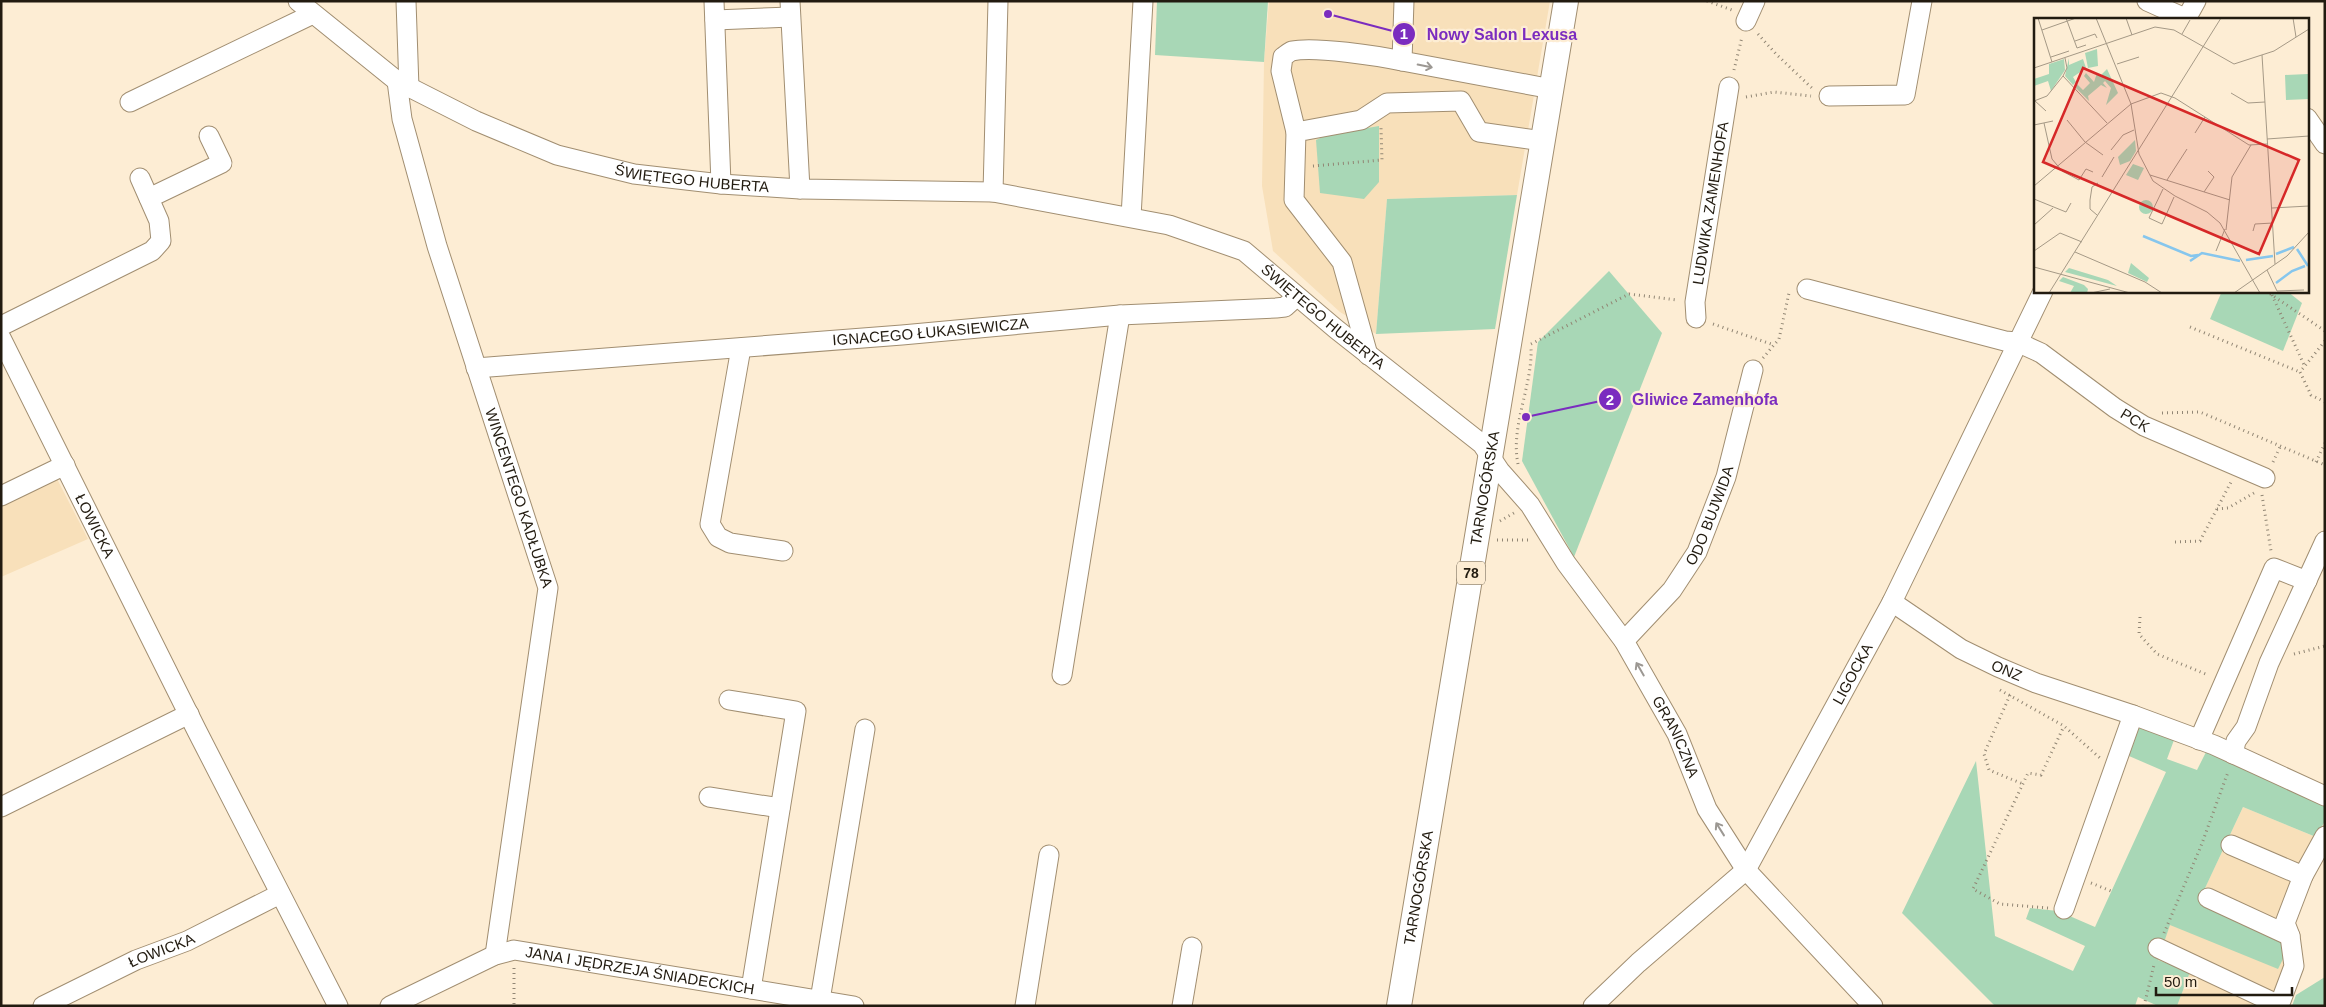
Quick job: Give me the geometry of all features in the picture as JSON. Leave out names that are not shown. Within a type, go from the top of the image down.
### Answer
[{"type":"main road","name":"TARNOGÓRSKA","points":[[1399,1006],[1566,1]]},
{"type":"street","name":"ŚWIĘTEGO HUBERTA","points":[[298,1],[312,14],[403,84],[476,122],[557,155],[634,174],[721,184],[800,189],[992,192],[1169,225],[1244,252],[1368,355],[1461,426],[1482,444],[1491,457]]},
{"type":"street","points":[[403,84],[406,1]]},
{"type":"street","points":[[992,192],[998,1]]},
{"type":"street","points":[[1132,217],[1143,1]]},
{"type":"street","points":[[1402,61],[1404,1]]},
{"type":"street","points":[[1746,21],[1755,1]]},
{"type":"street","points":[[1819,94],[1905,95],[1922,1]]},
{"type":"street","points":[[2147,1],[2185,18]]},
{"type":"street","points":[[2188,18],[2196,1]]},
{"type":"street","points":[[721,184],[715,10],[790,9],[800,189]]},
{"type":"street","points":[[130,102],[312,14]]},
{"type":"street","points":[[1368,355],[1342,262],[1294,200],[1296,132],[1281,71],[1283,57],[1291,51],[1345,54],[1402,61],[1552,89]]},
{"type":"street","name":"WINCENTEGO KADŁUBKA","points":[[403,84],[402,119],[437,246],[548,588],[495,956]]},
{"type":"street","name":"LUDWIKA ZAMENHOFA","points":[[1696,310],[1728,94]]},
{"type":"street","points":[[1296,132],[1361,120],[1387,103],[1461,101],[1479,132],[1543,141]]},
{"type":"street","points":[[2308,119],[2325,144]]},
{"type":"street","points":[[149,198],[222,163],[210,136]]},
{"type":"street","points":[[1,326],[152,251],[161,241],[159,221],[140,178]]},
{"type":"street","name":"PCK","points":[[1807,288],[2005,341],[2017,342],[2041,353],[2115,408],[2144,426],[2265,478]]},
{"type":"street","name":"LIGOCKA","points":[[1593,1006],[1638,962],[1746,870],[1892,602],[2042,292]]},
{"type":"street","name":"IGNACEGO ŁUKASIEWICZA","points":[[476,368],[741,348],[1120,315],[1276,308],[1285,307],[1296,297]]},
{"type":"street","points":[[1062,675],[1120,315]]},
{"type":"street","name":"ŁOWICKA","points":[[1,338],[189,714],[338,1006]]},
{"type":"street","points":[[741,348],[710,524],[718,537],[730,543],[783,551]]},
{"type":"street","name":"ODO BUJWIDA","points":[[1624,640],[1672,590],[1697,552],[1726,477],[1753,370]]},
{"type":"street","name":"GRANICZNA","points":[[1491,457],[1530,505],[1566,563],[1624,640],[1677,734],[1707,809],[1746,870],[1873,1006]]},
{"type":"street","points":[[1,496],[65,465]]},
{"type":"street","points":[[2233,754],[2236,741],[2246,727],[2269,662],[2325,541]]},
{"type":"street","points":[[2199,740],[2274,568],[2307,581]]},
{"type":"street","name":"ONZ","points":[[1892,602],[1961,649],[1998,667],[2036,683],[2133,715],[2199,740],[2325,796]]},
{"type":"street","points":[[729,700],[796,711],[751,989]]},
{"type":"street","points":[[1,807],[189,714]]},
{"type":"street","points":[[2064,909],[2133,715]]},
{"type":"street","points":[[820,1000],[865,729]]},
{"type":"street","points":[[709,797],[780,808]]},
{"type":"street","points":[[2158,948],[2279,1005],[2294,966],[2290,936],[2285,923],[2303,876],[2325,836]]},
{"type":"street","points":[[2231,845],[2303,876]]},
{"type":"street","points":[[1025,1006],[1049,855]]},
{"type":"street","name":"ŁOWICKA","points":[[43,1006],[136,960],[188,941],[280,894]]},
{"type":"street","points":[[2208,898],[2290,936]]},
{"type":"street","points":[[1182,1006],[1192,946]]},
{"type":"street","name":"JANA I JĘDRZEJA ŚNIADECKICH","points":[[390,1006],[495,956],[514,950],[854,1006]]},
{"type":"path","points":[[1707,1],[1738,12],[1776,54],[1819,94]]},
{"type":"path","points":[[1746,21],[1728,94],[1774,92],[1819,94]]},
{"type":"path","points":[[1295,166],[1382,160],[1381,107]]},
{"type":"path","points":[[1753,370],[1779,339],[1789,293],[1807,288]]},
{"type":"path","points":[[2268,292],[2325,331]]},
{"type":"path","points":[[1531,344],[1629,294],[1696,310],[1774,345]]},
{"type":"path","points":[[2272,295],[2304,367]]},
{"type":"path","points":[[2190,327],[2300,372],[2311,395],[2325,402]]},
{"type":"path","points":[[2300,372],[2325,341]]},
{"type":"path","points":[[2158,414],[2200,412],[2325,466]]},
{"type":"path","points":[[2316,462],[2325,443]]},
{"type":"path","points":[[2265,478],[2280,446]]},
{"type":"path","points":[[2175,542],[2200,541],[2233,477]]},
{"type":"path","points":[[2217,509],[2228,508],[2261,488],[2274,568]]},
{"type":"path","points":[[2140,617],[2139,634],[2157,654],[2225,683]]},
{"type":"path","points":[[2288,655],[2325,646]]},
{"type":"path","points":[[1997,687],[2064,726],[2113,770]]},
{"type":"path","points":[[2010,695],[1984,754],[1989,770],[2023,784]]},
{"type":"path","points":[[2064,726],[2041,775],[2028,773],[1973,889],[2000,904],[2064,909]]},
{"type":"path","points":[[2144,1006],[2158,948],[2201,846],[2233,754]]},
{"type":"path","name":"JANA I JĘDRZEJA ŚNIADECKICH","points":[[514,950],[514,1006]]},
{"type":"shaded area","points":[[1269,1],[1550,1],[1517,195],[1387,199],[1376,334],[1340,312],[1273,251],[1262,186],[1264,62]]},
{"type":"shaded area","points":[[55,475],[88,539],[1,577],[1,500]]},
{"type":"shaded area","points":[[2243,807],[2318,838],[2298,881],[2290,963],[2270,1006],[2177,1006],[2190,972],[2158,960],[2170,924],[2189,922]]},
{"type":"green space","points":[[1157,1],[1268,1],[1264,62],[1155,55]]},
{"type":"green space","points":[[1379,126],[1379,182],[1364,199],[1320,193],[1316,140],[1327,135]]},
{"type":"green space","points":[[1517,195],[1495,329],[1376,334],[1387,199]]},
{"type":"green space","points":[[1609,271],[1662,333],[1574,557],[1522,461],[1538,342]]},
{"type":"green space","points":[[2222,292],[2288,292],[2302,303],[2283,351],[2210,319]]},
{"type":"green space","points":[[2139,728],[2174,740],[2167,759],[2197,770],[2206,752],[2325,805],[2325,821],[2316,837],[2243,807],[2199,901],[2279,936],[2286,953],[2278,969],[2170,925],[2158,960],[2190,972],[2177,1006],[2158,1006],[2138,997],[2135,1006],[1995,1006],[1902,913],[1976,761],[1995,936],[2073,971],[2085,946],[2026,919],[2030,908],[2058,911],[2095,927],[2166,772],[2129,756]]},
{"type":"green space","points":[[2325,977],[2325,1006],[2292,1006],[2296,995]]},
{"type":"place","name":"Nowy Salon Lexusa","points":[[1328,14]]},
{"type":"place","name":"Gliwice Zamenhofa","points":[[1526,417]]}]
